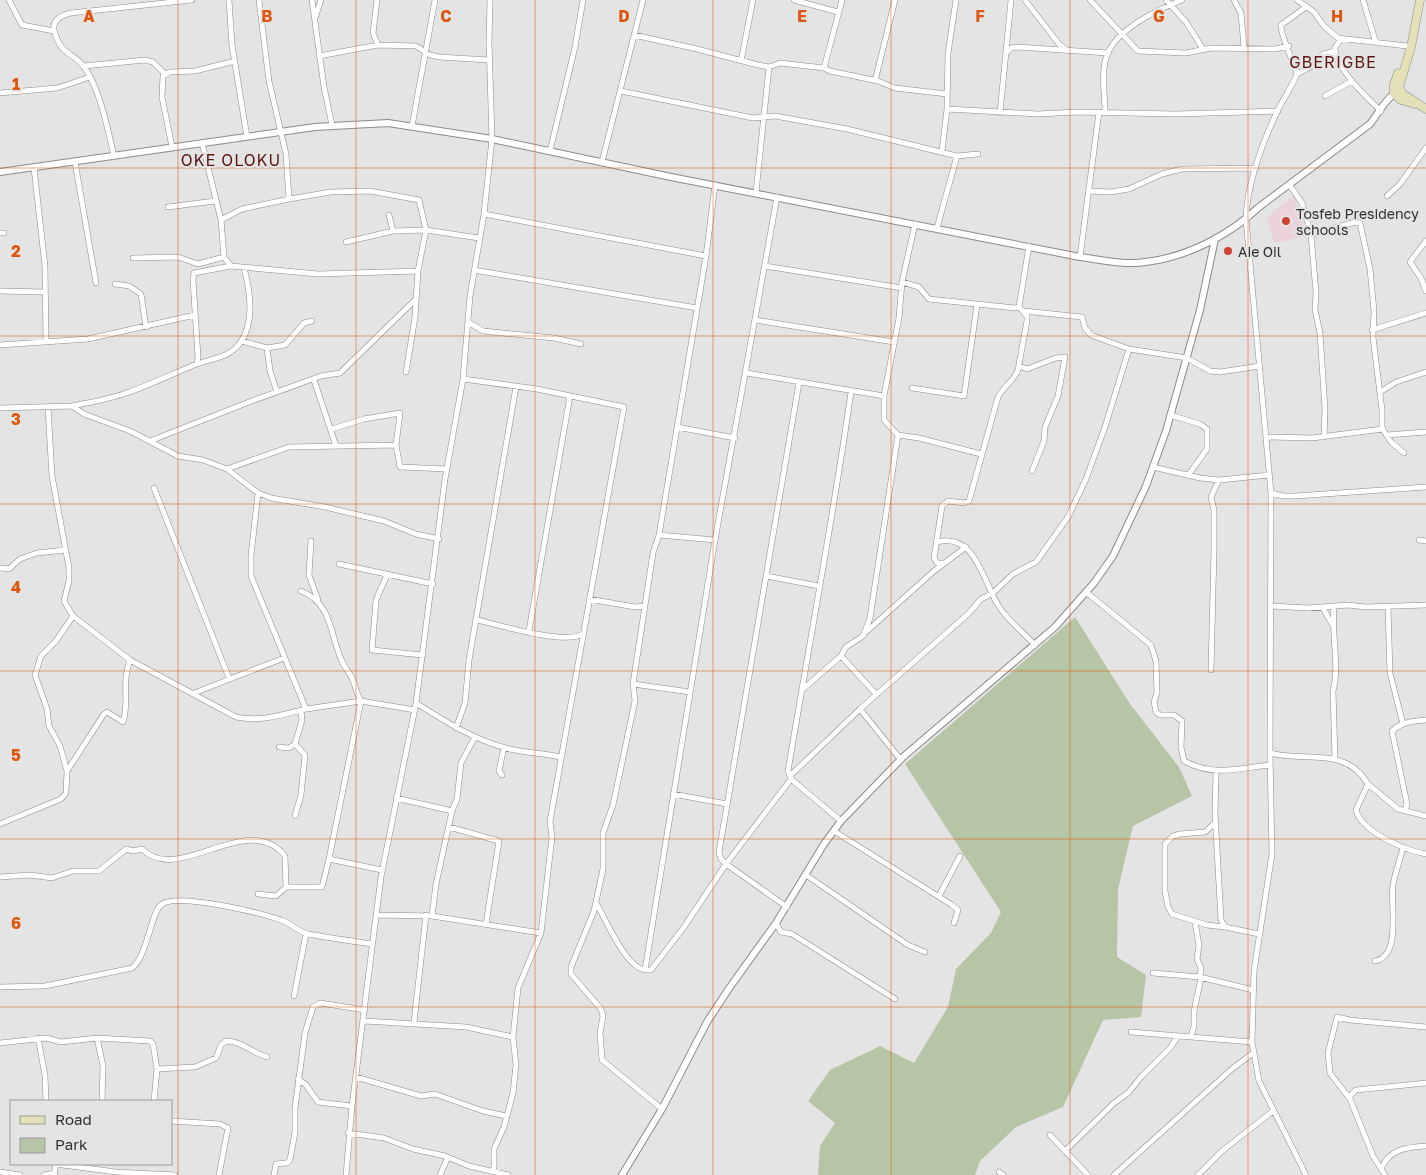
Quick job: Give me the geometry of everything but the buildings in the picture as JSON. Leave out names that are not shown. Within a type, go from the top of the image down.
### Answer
[{"type":"main road","points":[[1416,0],[1407,46],[1394,84],[1394,94],[1401,100],[1417,104]]},
{"type":"main road","points":[[1420,0],[1411,47],[1399,87],[1400,91],[1426,109]]},
{"type":"street","points":[[9,0],[22,25],[54,31]]},
{"type":"street","points":[[114,156],[90,77],[84,66],[62,49],[54,31],[55,22],[64,14],[192,0]]},
{"type":"street","points":[[229,0],[235,61],[247,137]]},
{"type":"street","points":[[259,0],[269,81],[276,119],[282,133],[288,173],[289,199]]},
{"type":"street","points":[[312,0],[332,125]]},
{"type":"street","points":[[314,19],[321,0]]},
{"type":"street","points":[[377,0],[373,33],[378,46]]},
{"type":"street","points":[[412,126],[435,0]]},
{"type":"street","points":[[346,1175],[348,1133],[364,1021],[382,870],[415,710],[447,469],[463,379],[478,238],[484,214],[492,139],[489,60],[490,0]]},
{"type":"street","points":[[550,151],[575,47],[584,0]]},
{"type":"street","points":[[602,162],[643,0]]},
{"type":"street","points":[[741,61],[753,0]]},
{"type":"street","points":[[794,0],[838,12]]},
{"type":"street","points":[[824,68],[842,0]]},
{"type":"street","points":[[875,81],[895,0]]},
{"type":"street","points":[[942,151],[947,109],[948,53],[956,0]]},
{"type":"street","points":[[1000,113],[1011,0]]},
{"type":"street","points":[[1025,0],[1059,44],[1068,51]]},
{"type":"street","points":[[1090,0],[1108,17],[1133,48],[1143,52],[1186,53],[1203,49],[1244,47],[1275,50],[1288,46]]},
{"type":"street","points":[[1080,256],[1102,112],[1105,64],[1108,53],[1121,35],[1137,22],[1168,2],[1182,0]]},
{"type":"street","points":[[1234,0],[1241,13],[1244,47]]},
{"type":"street","points":[[1297,0],[1342,39],[1407,46]]},
{"type":"street","points":[[1363,0],[1376,43]]},
{"type":"street","points":[[1168,2],[1192,30],[1203,49]]},
{"type":"street","points":[[1297,74],[1280,29],[1281,25],[1306,7]]},
{"type":"street","points":[[634,35],[769,67],[780,63],[824,68],[835,73],[875,81],[906,90],[947,94]]},
{"type":"street","points":[[1342,39],[1336,45],[1335,51],[1345,74],[1381,111]]},
{"type":"street","points":[[320,56],[378,46],[416,46],[425,50],[430,55],[489,60]]},
{"type":"street","points":[[1006,52],[1011,48],[1017,47],[1108,53]]},
{"type":"street","points":[[1306,1175],[1259,1081],[1252,1042],[1253,990],[1259,934],[1272,854],[1270,765],[1271,493],[1246,219],[1256,168],[1278,111],[1297,74],[1312,66],[1323,54],[1335,51]]},
{"type":"street","points":[[84,66],[145,60],[153,62],[165,74]]},
{"type":"street","points":[[165,74],[195,70],[235,61]]},
{"type":"street","points":[[756,192],[769,67]]},
{"type":"street","points":[[165,74],[162,78],[162,97],[172,147]]},
{"type":"street","points":[[0,93],[57,88],[90,77]]},
{"type":"street","points":[[1325,96],[1352,82]]},
{"type":"street","points":[[621,91],[737,115],[763,118],[768,115],[786,117],[958,156],[978,154]]},
{"type":"street","points":[[0,172],[332,125],[366,123],[412,126],[492,139],[715,185],[1080,256],[1115,262],[1145,262],[1176,255],[1215,239],[1246,219],[1289,184],[1356,136],[1381,111],[1387,99],[1394,94]]},
{"type":"street","points":[[947,109],[1000,113],[1102,112],[1176,114],[1278,111]]},
{"type":"street","points":[[202,144],[221,220],[224,257],[231,266]]},
{"type":"street","points":[[1387,196],[1400,184],[1426,148]]},
{"type":"street","points":[[937,228],[958,156]]},
{"type":"street","points":[[75,162],[96,283]]},
{"type":"street","points":[[34,168],[43,242],[46,341]]},
{"type":"street","points":[[1089,191],[1121,191],[1141,185],[1162,174],[1182,169],[1256,168]]},
{"type":"street","points":[[1289,184],[1302,203],[1311,235],[1316,292],[1315,310],[1320,333],[1325,409],[1324,437]]},
{"type":"street","points":[[662,1109],[602,1060],[600,1033],[603,1016],[601,1008],[572,974],[571,964],[596,903],[603,869],[603,832],[613,805],[635,701],[633,684],[653,554],[659,535],[706,256],[715,185]]},
{"type":"street","points":[[221,220],[242,209],[330,192],[370,191],[414,197],[421,204],[426,230],[418,271],[414,300],[415,317],[406,372]]},
{"type":"street","points":[[645,970],[715,540],[747,374],[777,197]]},
{"type":"street","points":[[168,208],[215,201]]},
{"type":"street","points":[[484,214],[706,256]]},
{"type":"street","points":[[388,215],[393,230]]},
{"type":"street","points":[[1311,235],[1355,222],[1360,223],[1370,269],[1374,311],[1372,330],[1383,429],[1404,453]]},
{"type":"street","points":[[915,224],[902,282],[884,396],[884,420],[898,435],[918,438],[981,454]]},
{"type":"street","points":[[346,242],[393,230],[426,230],[478,238]]},
{"type":"street","points":[[622,1175],[662,1109],[707,1022],[776,924],[842,820],[901,760],[1035,645],[1086,592],[1104,570],[1120,544],[1153,467],[1187,358],[1200,310],[1215,239]]},
{"type":"street","points":[[1426,241],[1410,262],[1421,278],[1426,291]]},
{"type":"street","points":[[1019,306],[1029,246]]},
{"type":"street","points":[[133,258],[182,258],[198,264],[224,257]]},
{"type":"street","points":[[197,364],[194,273],[231,266],[318,274],[418,271]]},
{"type":"street","points":[[765,266],[902,288]]},
{"type":"street","points":[[0,408],[72,406],[127,393],[197,364],[228,355],[242,341],[249,312],[247,279],[244,268]]},
{"type":"street","points":[[474,270],[697,308]]},
{"type":"street","points":[[902,282],[918,287],[929,299],[1015,308],[1019,306]]},
{"type":"street","points":[[115,284],[128,286],[141,294],[146,327]]},
{"type":"street","points":[[0,292],[45,292]]},
{"type":"street","points":[[150,441],[277,392],[340,373],[414,300]]},
{"type":"street","points":[[912,388],[964,396],[977,305]]},
{"type":"street","points":[[944,563],[937,563],[934,558],[942,506],[948,501],[964,503],[969,501],[998,398],[1004,387],[1015,377],[1019,366],[1027,322],[1024,311],[1019,306]]},
{"type":"street","points":[[1024,311],[1082,317],[1084,328],[1091,335],[1129,349],[1187,358],[1210,370],[1220,372],[1260,366]]},
{"type":"street","points":[[1372,330],[1426,313]]},
{"type":"street","points":[[0,345],[88,339],[121,330],[146,327],[195,315]]},
{"type":"street","points":[[755,320],[894,342]]},
{"type":"street","points":[[242,341],[267,348],[285,345],[304,324],[312,321]]},
{"type":"street","points":[[468,322],[482,331],[554,338],[581,344]]},
{"type":"street","points":[[267,348],[270,371],[277,392]]},
{"type":"street","points":[[596,903],[625,957],[636,969],[651,970],[684,927],[726,864],[791,779],[791,775],[860,708],[968,614],[981,599],[993,593],[1013,574],[1036,562],[1068,517],[1086,479],[1105,427],[1129,349]]},
{"type":"street","points":[[1019,366],[1027,369],[1056,358],[1065,357],[1058,396],[1045,427],[1044,441],[1032,471]]},
{"type":"street","points":[[1380,392],[1396,382],[1426,372]]},
{"type":"street","points":[[747,374],[884,396]]},
{"type":"street","points":[[463,379],[570,396],[624,407],[560,757],[550,821],[552,837],[541,933],[518,988],[514,1037],[516,1071],[511,1101],[494,1149],[494,1171]]},
{"type":"street","points":[[314,380],[332,429],[336,446]]},
{"type":"street","points":[[787,907],[726,864],[721,859],[719,852],[799,383]]},
{"type":"street","points":[[456,728],[465,703],[466,679],[516,387]]},
{"type":"street","points":[[842,820],[791,779],[788,771],[819,586],[842,465],[851,392]]},
{"type":"street","points":[[529,632],[570,396]]},
{"type":"street","points":[[72,406],[84,414],[150,441],[178,456],[203,460],[227,469],[258,493],[281,500],[325,507],[384,521],[416,534],[439,539]]},
{"type":"street","points":[[48,408],[52,476],[69,574],[64,601],[73,616],[130,660],[230,714],[246,719],[263,719],[303,710],[361,701],[415,710]]},
{"type":"street","points":[[332,429],[364,419],[400,413],[396,445],[400,467],[447,469]]},
{"type":"street","points":[[1170,415],[1200,424],[1207,429],[1207,449],[1189,474]]},
{"type":"street","points":[[677,427],[735,438]]},
{"type":"street","points":[[1266,437],[1324,437],[1383,429]]},
{"type":"street","points":[[1387,435],[1426,432]]},
{"type":"street","points":[[863,634],[870,618],[898,435]]},
{"type":"street","points":[[227,469],[289,447],[396,445]]},
{"type":"street","points":[[1153,467],[1219,480],[1269,475]]},
{"type":"street","points":[[1211,670],[1214,550],[1214,510],[1212,497],[1219,480]]},
{"type":"street","points":[[1271,493],[1295,496],[1426,487]]},
{"type":"street","points":[[154,488],[229,678]]},
{"type":"street","points":[[258,493],[251,556],[251,576],[303,710],[295,744],[289,748],[279,747]]},
{"type":"street","points":[[659,535],[715,540]]},
{"type":"street","points":[[1419,540],[1426,541]]},
{"type":"street","points":[[258,894],[276,896],[286,887],[322,887],[361,701],[355,691],[353,680],[341,660],[336,636],[319,603],[309,575],[311,542]]},
{"type":"street","points":[[937,542],[959,542],[966,547],[998,604],[1035,645]]},
{"type":"street","points":[[802,690],[840,656],[846,647],[944,563],[966,547]]},
{"type":"street","points":[[0,568],[9,569],[20,559],[37,553],[65,550]]},
{"type":"street","points":[[339,564],[387,576],[433,584]]},
{"type":"street","points":[[387,576],[376,600],[372,650],[423,655]]},
{"type":"street","points":[[766,576],[819,586]]},
{"type":"street","points":[[301,592],[310,595],[319,603]]},
{"type":"street","points":[[1086,592],[1151,645],[1156,661],[1157,692],[1154,702],[1157,714],[1174,715],[1182,722],[1181,746],[1184,761],[1196,768],[1216,772],[1270,765]]},
{"type":"street","points":[[589,599],[635,607],[645,606]]},
{"type":"street","points":[[1271,606],[1323,608],[1348,605],[1388,607],[1426,605]]},
{"type":"street","points":[[1334,607],[1332,624],[1335,681],[1333,691],[1335,703],[1335,758]]},
{"type":"street","points":[[1388,607],[1390,673],[1403,724]]},
{"type":"street","points":[[1323,608],[1332,624]]},
{"type":"street","points":[[0,824],[62,799],[66,793],[67,771],[60,746],[49,726],[47,708],[35,675],[41,656],[56,641],[73,616]]},
{"type":"street","points":[[870,618],[875,622]]},
{"type":"street","points":[[477,620],[529,632],[576,638],[583,634]]},
{"type":"street","points":[[840,656],[876,694]]},
{"type":"street","points":[[194,693],[284,658]]},
{"type":"street","points":[[67,771],[104,714],[107,712],[123,722],[127,692],[124,676],[130,660]]},
{"type":"street","points":[[633,684],[690,692]]},
{"type":"street","points":[[416,703],[456,728],[475,737],[504,747],[560,757]]},
{"type":"street","points":[[860,708],[901,760]]},
{"type":"street","points":[[1405,811],[1407,804],[1391,736],[1394,729],[1403,724],[1426,720]]},
{"type":"street","points":[[414,1022],[429,915],[452,811],[457,800],[461,763],[475,737]]},
{"type":"street","points":[[295,744],[305,755],[300,788],[301,795],[296,816]]},
{"type":"street","points":[[502,775],[499,771],[504,747]]},
{"type":"street","points":[[1270,753],[1282,756],[1335,758],[1348,764],[1388,801],[1405,811],[1426,816]]},
{"type":"street","points":[[1216,772],[1218,904],[1220,920],[1225,927]]},
{"type":"street","points":[[1368,784],[1357,805],[1356,813],[1368,828],[1403,848],[1426,854]]},
{"type":"street","points":[[674,794],[727,804]]},
{"type":"street","points":[[396,798],[452,811]]},
{"type":"street","points":[[1216,822],[1205,832],[1174,836],[1164,848],[1165,891],[1170,912],[1195,922],[1259,934]]},
{"type":"street","points":[[449,827],[500,841],[486,924]]},
{"type":"street","points":[[834,831],[939,896],[958,910],[954,923]]},
{"type":"street","points":[[0,877],[30,875],[52,878],[73,871],[98,871],[126,849],[134,851],[142,849],[150,854],[175,860],[218,846],[248,841],[263,843],[285,856],[286,887]]},
{"type":"street","points":[[1375,961],[1385,956],[1392,945],[1392,887],[1403,848]]},
{"type":"street","points":[[939,896],[960,856]]},
{"type":"street","points":[[329,859],[382,870]]},
{"type":"street","points":[[806,876],[908,945],[924,952]]},
{"type":"street","points":[[0,987],[45,986],[132,968],[148,941],[158,908],[162,903],[209,902],[280,919],[306,934],[372,944]]},
{"type":"street","points":[[376,915],[429,915],[541,933]]},
{"type":"street","points":[[1191,1037],[1201,968],[1197,959],[1199,946],[1195,922]]},
{"type":"street","points":[[776,924],[781,932],[792,934],[895,999]]},
{"type":"street","points":[[294,996],[306,934]]},
{"type":"street","points":[[1153,972],[1200,977],[1253,990]]},
{"type":"street","points":[[274,1175],[277,1162],[287,1163],[290,1160],[295,1132],[294,1108],[305,1033],[314,1005],[320,1003],[365,1010]]},
{"type":"street","points":[[1385,1175],[1373,1156],[1349,1096],[1332,1078],[1328,1068],[1329,1044],[1337,1017],[1426,1027]]},
{"type":"street","points":[[364,1021],[414,1022],[453,1027],[466,1026],[514,1037]]},
{"type":"street","points":[[1130,1032],[1225,1042],[1252,1042]]},
{"type":"street","points":[[1065,1151],[1114,1103],[1128,1093],[1170,1048],[1178,1036]]},
{"type":"street","points":[[38,1038],[46,1082],[46,1100]]},
{"type":"street","points":[[0,1043],[38,1038],[61,1042],[97,1038],[150,1042],[153,1044],[157,1069],[154,1100]]},
{"type":"street","points":[[97,1038],[103,1066],[102,1100]]},
{"type":"street","points":[[157,1069],[200,1066],[216,1058],[221,1045],[226,1041],[244,1045],[253,1053],[267,1057]]},
{"type":"street","points":[[1114,1175],[1233,1068],[1253,1053]]},
{"type":"street","points":[[356,1077],[421,1096],[435,1094],[483,1111],[506,1116]]},
{"type":"street","points":[[298,1079],[306,1085],[318,1102],[352,1106]]},
{"type":"street","points":[[1349,1096],[1356,1090],[1426,1083]]},
{"type":"street","points":[[1198,1175],[1222,1151],[1273,1111]]},
{"type":"street","points":[[172,1121],[220,1124],[228,1128],[219,1175]]},
{"type":"street","points":[[348,1133],[384,1138],[413,1149],[448,1157],[469,1166],[508,1175]]},
{"type":"street","points":[[1050,1136],[1088,1175]]},
{"type":"street","points":[[1381,1169],[1388,1156],[1402,1148],[1426,1146]]},
{"type":"street","points":[[440,1175],[448,1157]]},
{"type":"street","points":[[64,1165],[116,1172],[175,1175]]},
{"type":"street","points":[[0,1172],[20,1175]]},
{"type":"street","points":[[44,1175],[54,1174]]},
{"type":"shaded area","name":"Tosfeb Presidency schools","points":[[1294,195],[1307,236],[1274,243],[1267,217]]},
{"type":"green space","points":[[1075,617],[1130,704],[1179,767],[1192,796],[1133,826],[1118,889],[1117,957],[1146,975],[1141,1017],[1103,1020],[1063,1107],[1016,1127],[980,1161],[975,1175],[818,1175],[820,1146],[835,1123],[808,1101],[830,1070],[880,1046],[914,1063],[948,1007],[956,969],[991,933],[1001,912],[905,764]]},
{"type":"place","name":"Tosfeb Presidency schools","points":[[1286,221]]},
{"type":"place","name":"Aie Oil","points":[[1228,251]]},
{"type":"district","name":"GBERIGBE","points":[[1333,62]]},
{"type":"district","name":"OKE OLOKU","points":[[231,160]]}]
